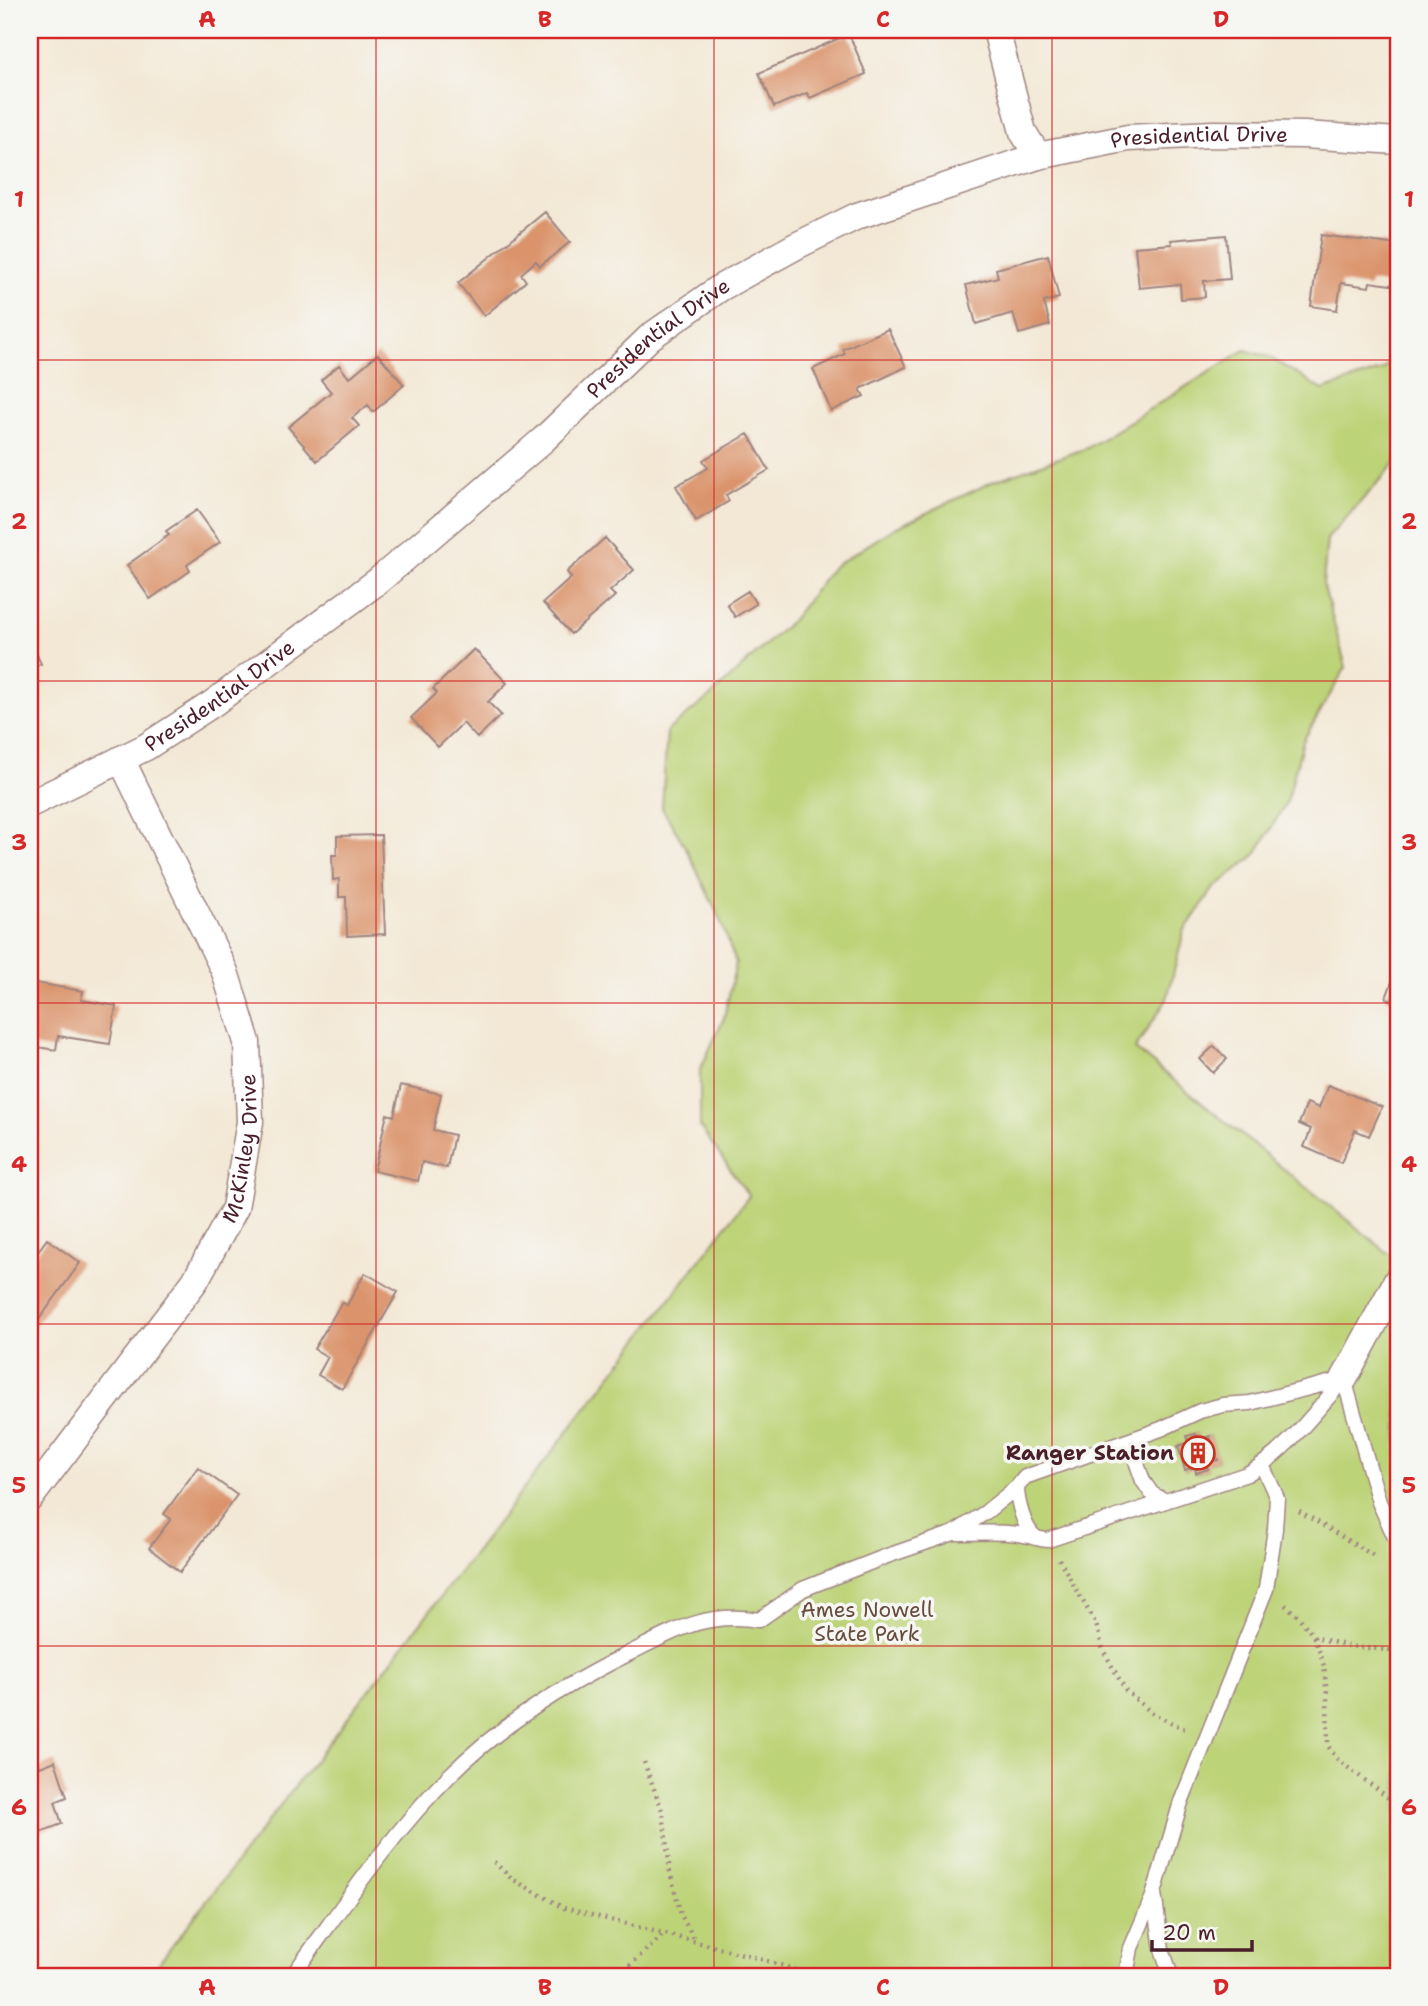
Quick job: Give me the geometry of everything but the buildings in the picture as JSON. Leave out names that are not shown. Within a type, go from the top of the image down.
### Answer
[{"type":"street","points":[[996,30],[1023,132],[1038,156]]},
{"type":"street","name":"Presidential Drive","points":[[30,804],[146,747],[212,704],[377,581],[543,440],[650,337],[720,288],[796,246],[858,216],[1038,156],[1128,138],[1213,134],[1304,135],[1398,141]]},
{"type":"street","name":"McKinley Drive","points":[[30,1498],[195,1281],[235,1208],[250,1122],[247,1042],[225,972],[121,760]]},
{"type":"street","points":[[1344,1379],[1398,1279]]},
{"type":"lane","points":[[292,1976],[424,1802],[489,1741],[540,1702],[579,1678],[679,1629],[713,1618],[759,1620],[803,1589],[954,1533],[986,1512],[1025,1477],[1142,1436],[1200,1411],[1223,1405],[1250,1403],[1344,1379]]},
{"type":"lane","points":[[954,1533],[1027,1535],[1043,1540],[1247,1474],[1291,1440],[1344,1379]]},
{"type":"lane","points":[[1344,1379],[1379,1502],[1398,1544]]},
{"type":"lane","points":[[1142,1436],[1135,1450],[1143,1481],[1152,1494],[1166,1501]]},
{"type":"lane","points":[[1126,1976],[1131,1948],[1154,1893],[1181,1802],[1266,1589],[1278,1498],[1262,1465]]},
{"type":"lane","points":[[1017,1486],[1017,1500],[1029,1531],[1043,1540]]},
{"type":"lane","points":[[1154,1893],[1162,1949],[1171,1976]]},
{"type":"path","points":[[1278,1498],[1387,1563]]},
{"type":"path","points":[[1043,1540],[1096,1624],[1103,1650],[1126,1691],[1153,1714],[1208,1739]]},
{"type":"path","points":[[1266,1589],[1298,1616],[1314,1637],[1324,1666],[1328,1746],[1338,1760],[1398,1805]]},
{"type":"path","points":[[1314,1637],[1348,1646],[1398,1651]]},
{"type":"path","points":[[643,1762],[663,1813],[670,1872],[681,1915],[696,1943]]},
{"type":"path","points":[[494,1862],[512,1879],[564,1908],[747,1955],[817,1976]]},
{"type":"path","points":[[620,1976],[664,1935]]},
{"type":"green space","name":"Ames Nowell State Park","points":[[1245,350],[1269,357],[1323,390],[1383,370],[1398,351],[1398,460],[1327,539],[1323,584],[1346,667],[1303,741],[1287,801],[1256,854],[1214,888],[1184,931],[1167,999],[1135,1049],[1398,1261],[1398,1976],[149,1976],[749,1196],[700,1127],[700,1070],[724,1018],[736,963],[719,917],[686,848],[662,808],[667,731],[712,695],[792,620],[833,567],[895,528],[994,481],[1087,448]],"holes":[[[1196,1434],[1199,1440],[1210,1436],[1218,1460],[1206,1463],[1208,1469],[1197,1473],[1195,1467],[1185,1470],[1178,1446],[1189,1443],[1188,1436]]]},
{"type":"place","name":"Ranger Station","points":[[1198,1453]]}]
